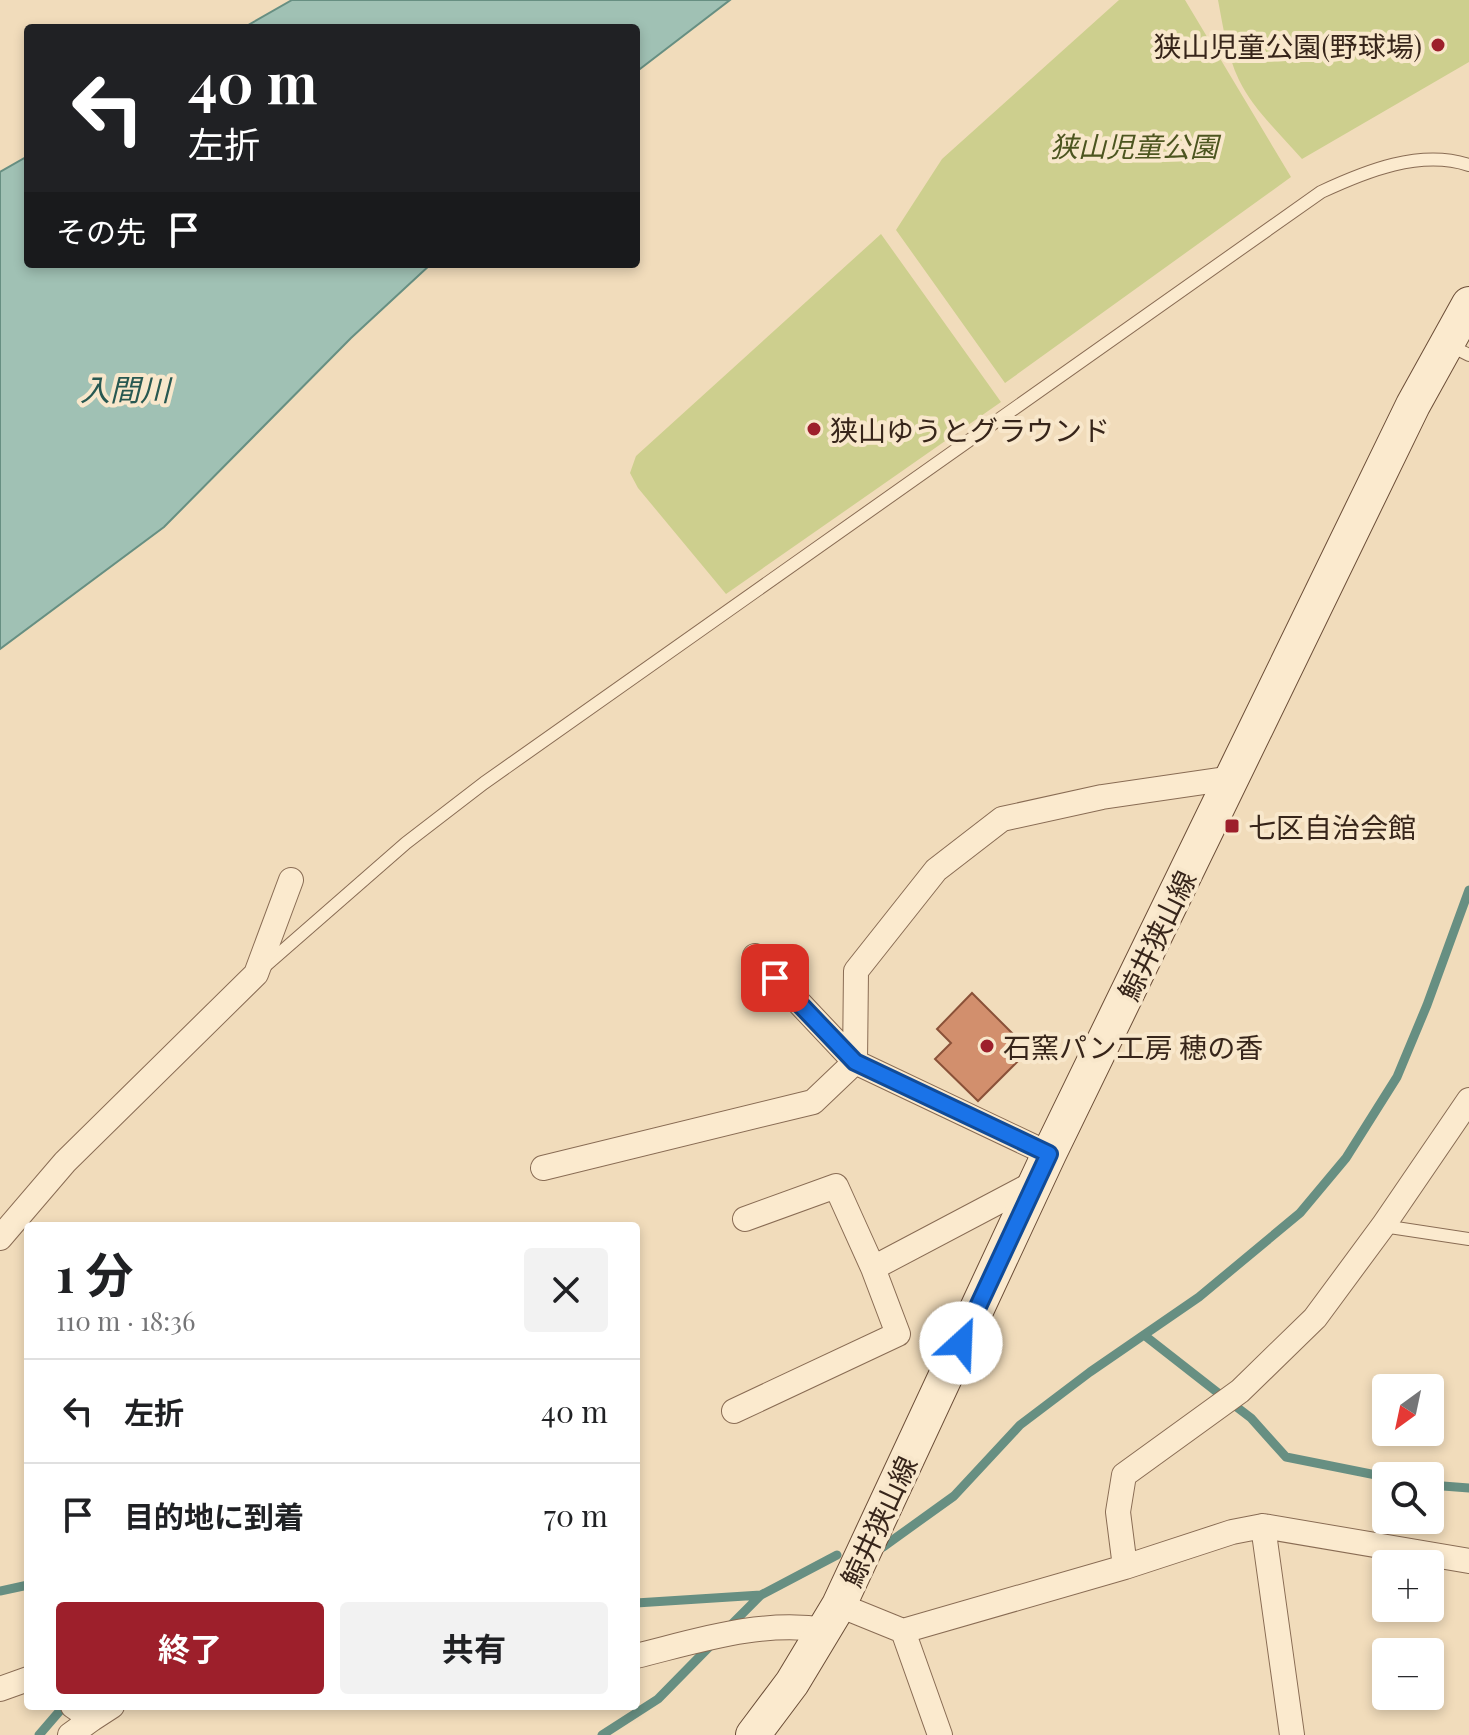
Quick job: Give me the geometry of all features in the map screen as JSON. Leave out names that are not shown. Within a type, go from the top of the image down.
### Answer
[{"type":"main road","name":"鯨井狭山線","points":[[753,1735],[792,1683],[832,1618],[1043,1168],[1413,405],[1458,350],[1469,304]]},
{"type":"street","points":[[543,1168],[813,1102],[855,1062],[856,971],[936,870],[1002,819],[1102,797],[1232,778]]},
{"type":"street","points":[[0,1238],[65,1162],[256,974],[291,880]]},
{"type":"street","points":[[755,956],[855,1062],[1043,1168]]},
{"type":"street","points":[[1125,1567],[1118,1512],[1124,1475],[1240,1391],[1315,1318],[1383,1226],[1469,1100]]},
{"type":"street","points":[[873,1268],[1043,1168]]},
{"type":"street","points":[[734,1411],[898,1334],[873,1268],[836,1186],[745,1219]]},
{"type":"street","points":[[640,1655],[746,1629],[794,1626],[832,1618],[903,1631],[1125,1567],[1232,1532],[1263,1526],[1469,1561]]},
{"type":"street","points":[[1263,1526],[1292,1735]]},
{"type":"street","points":[[903,1631],[940,1735]]},
{"type":"street","points":[[0,1689],[24,1680]]},
{"type":"street","points":[[70,1735],[82,1713]]},
{"type":"lane","points":[[256,974],[406,843],[484,783],[1321,192],[1354,177],[1420,160],[1450,159],[1469,165]]},
{"type":"lane","points":[[1383,1226],[1469,1239]]},
{"type":"green space","name":"狭山児童公園","points":[[1119,0],[1185,0],[1291,177],[1005,383],[896,230],[942,159]]},
{"type":"green space","points":[[1218,0],[1469,0],[1469,62],[1302,159],[1260,111],[1239,80],[1228,51]]},
{"type":"green space","name":"狭山ゆうとグラウンド","points":[[881,234],[1001,402],[726,594],[638,488],[630,473],[636,456]]},
{"type":"water","points":[[292,0],[730,0],[640,69],[640,24],[250,24]]},
{"type":"water","name":"入間川","points":[[24,158],[24,268],[427,268],[351,338],[164,527],[0,649],[0,172]]},
{"type":"building","name":"石窯パン工房 穂の香","points":[[972,993],[1029,1050],[978,1101],[935,1059],[951,1043],[937,1029]]},
{"type":"waterway","points":[[883,1547],[954,1496],[1020,1425],[1199,1297],[1300,1213],[1346,1158],[1397,1077],[1469,890]]},
{"type":"waterway","points":[[1144,1335],[1222,1396]]},
{"type":"waterway","points":[[1234,1405],[1251,1418],[1286,1457],[1372,1474]]},
{"type":"waterway","points":[[1444,1486],[1469,1488]]},
{"type":"waterway","points":[[728,1628],[761,1595],[837,1555]]},
{"type":"waterway","points":[[0,1591],[24,1586]]},
{"type":"waterway","points":[[640,1603],[761,1595]]},
{"type":"waterway","points":[[602,1735],[658,1699],[713,1643]]},
{"type":"waterway","points":[[39,1735],[61,1710]]},
{"type":"place","name":"狭山児童公園(野球場)","points":[[1438,45]]},
{"type":"place","name":"狭山ゆうとグラウンド","points":[[814,429]]},
{"type":"place","name":"七区自治会館","points":[[1232,826]]},
{"type":"place","name":"石窯パン工房 穂の香","points":[[987,1046]]},
{"type":"route","points":[[775,978],[855,1062],[1049,1154],[961,1343]]}]
